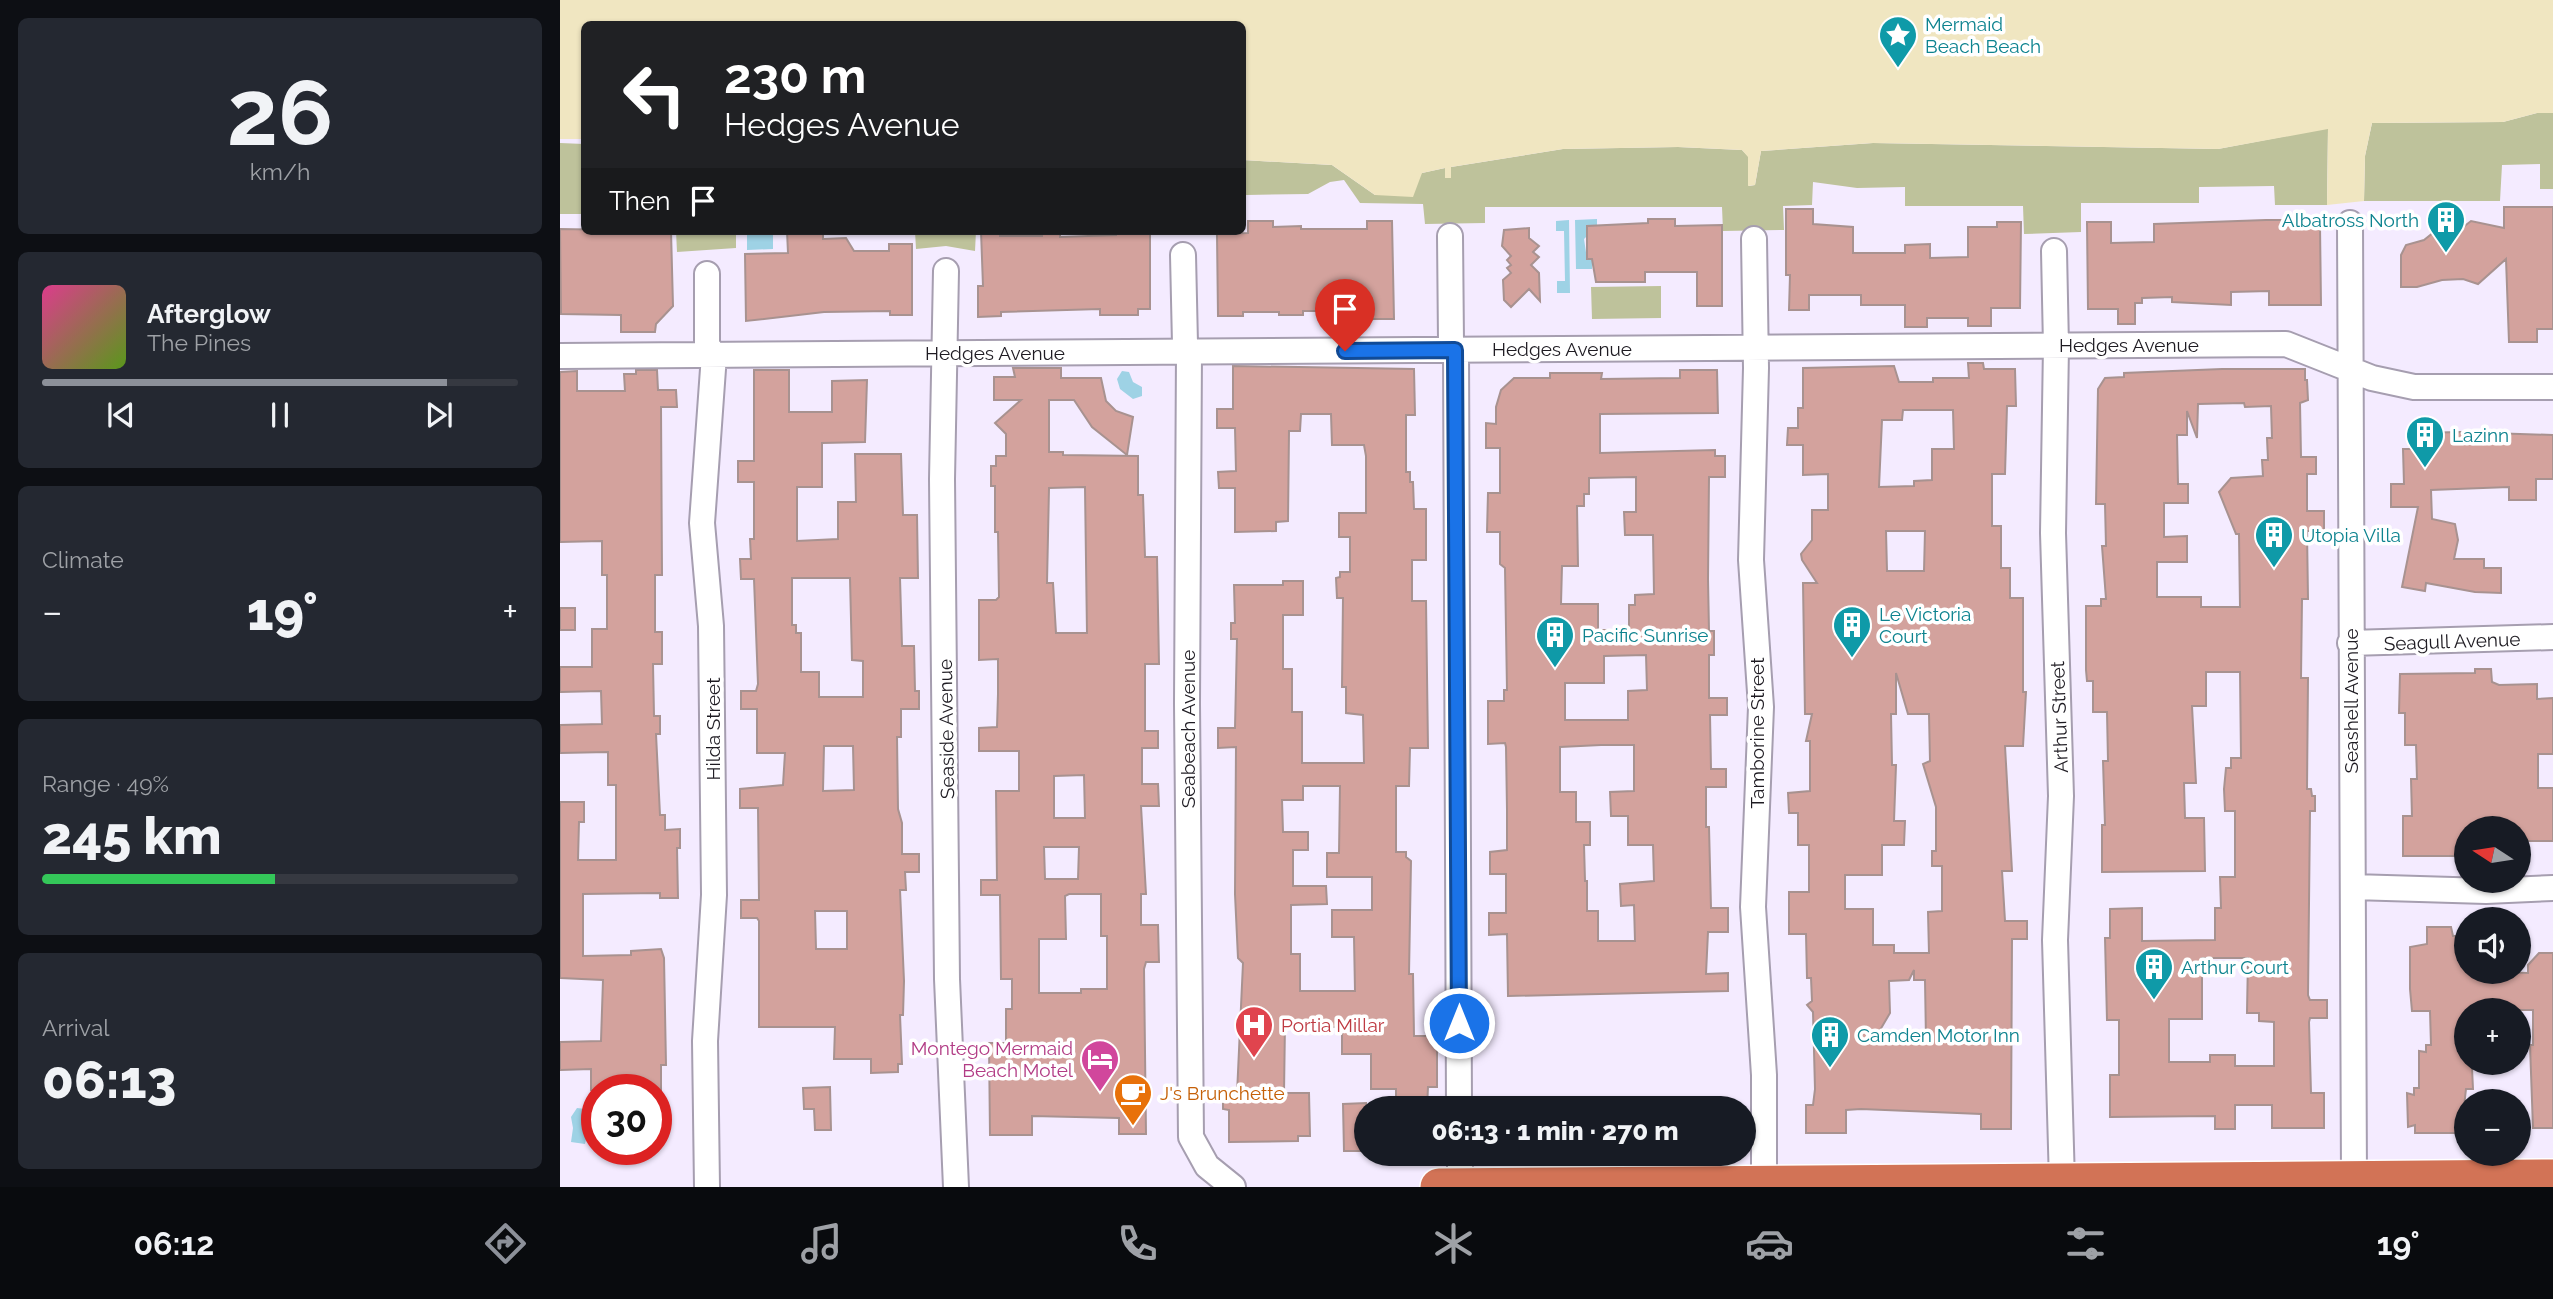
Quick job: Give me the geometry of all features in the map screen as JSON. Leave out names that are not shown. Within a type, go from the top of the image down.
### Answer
[{"type":"highway","points":[[1439,1187],[2553,1178]]},
{"type":"street","name":"Seashell Avenue","points":[[2350,223],[2354,1180]]},
{"type":"street","points":[[1450,236],[1451,341],[1455,350],[1460,1096]]},
{"type":"street","name":"Tamborine Street","points":[[1754,239],[1756,347],[1751,560],[1761,730],[1753,907],[1764,1074],[1763,1185]]},
{"type":"street","name":"Arthur Street","points":[[2054,251],[2056,346],[2053,533],[2060,691],[2061,796],[2054,940],[2062,1182]]},
{"type":"street","name":"Seabeach Avenue","points":[[1183,255],[1185,344],[1189,352],[1187,704],[1191,1137],[1207,1166],[1233,1187]]},
{"type":"street","name":"Seaside Avenue","points":[[946,271],[942,526],[947,979],[956,1187]]},
{"type":"street","name":"Hilda Street","points":[[706,1187],[705,1041],[714,895],[712,650],[702,523],[713,355],[707,345],[707,274]]},
{"type":"street","name":"Hedges Avenue","points":[[560,356],[2286,344],[2372,379],[2414,387],[2553,387]]},
{"type":"street","name":"Seagull Avenue","points":[[2350,643],[2553,637]]},
{"type":"street","points":[[2353,887],[2486,891],[2553,888]]},
{"type":"street","points":[[1460,1166],[1460,1187]]},
{"type":"green space","points":[[2537,113],[2553,113],[2553,189],[2540,189],[2540,164],[2502,165],[2500,201],[2364,201],[2365,156],[2372,123],[2503,122]]},
{"type":"green space","points":[[2328,128],[2327,205],[2275,205],[2274,186],[2199,187],[2199,203],[2081,203],[2081,232],[2024,234],[2023,206],[1905,206],[1905,187],[1857,188],[1813,182],[1812,205],[1783,206],[1784,230],[1723,231],[1722,207],[1485,207],[1485,223],[1425,224],[1423,204],[1360,203],[1344,180],[1330,182],[1308,194],[1246,195],[1246,160],[1332,165],[1375,195],[1422,173],[1445,168],[1450,178],[1451,167],[1563,149],[1678,147],[1742,150],[1748,156],[1749,186],[1755,185],[1761,151],[1873,143],[2218,149]]},
{"type":"green space","points":[[560,143],[581,144],[581,214],[560,214]]},
{"type":"green space","points":[[676,235],[736,235],[736,248],[677,252]]},
{"type":"green space","points":[[915,235],[976,235],[975,251],[946,246],[916,249]]},
{"type":"green space","points":[[1661,286],[1661,318],[1592,319],[1591,287]]},
{"type":"sand","name":"Mermaid Beach Beach","points":[[560,0],[2553,0],[2553,113],[2537,113],[2503,122],[2372,123],[2365,156],[2364,201],[2327,205],[2328,129],[2218,149],[1873,143],[1761,151],[1755,185],[1748,186],[1748,157],[1742,150],[1678,147],[1563,149],[1451,167],[1451,178],[1445,178],[1445,168],[1422,173],[1413,197],[1375,195],[1332,165],[1246,160],[1246,21],[581,21],[581,139],[560,139]]},
{"type":"water","points":[[1597,219],[1597,226],[1584,239],[1587,259],[1592,259],[1592,269],[1576,269],[1575,220]]},
{"type":"water","points":[[1569,220],[1570,293],[1557,293],[1557,281],[1565,281],[1564,231],[1556,231],[1556,221]]},
{"type":"water","points":[[747,235],[773,235],[773,249],[747,250]]},
{"type":"water","points":[[1122,371],[1129,372],[1133,382],[1142,387],[1142,396],[1133,399],[1120,389],[1117,379]]},
{"type":"water","points":[[577,1108],[581,1108],[581,1143],[571,1142],[571,1117]]},
{"type":"building","points":[[2504,207],[2553,207],[2553,329],[2537,329],[2537,342],[2509,342],[2506,259],[2478,284],[2463,279],[2401,287],[2401,255],[2406,245],[2424,240],[2434,232],[2457,232],[2471,221],[2504,228]]},
{"type":"building","points":[[1786,209],[1813,209],[1813,224],[1853,227],[1853,253],[1905,253],[1905,245],[1930,244],[1930,258],[1968,257],[1968,227],[1997,227],[1997,222],[2021,222],[2020,308],[1991,308],[1991,326],[1968,326],[1968,318],[1927,318],[1927,327],[1905,327],[1905,305],[1861,305],[1861,295],[1809,295],[1809,310],[1789,310]]},
{"type":"building","points":[[1648,219],[1675,219],[1675,226],[1722,225],[1722,306],[1697,306],[1697,272],[1645,272],[1645,282],[1596,282],[1592,259],[1587,259],[1587,226],[1648,223]]},
{"type":"building","points":[[2283,220],[2283,225],[2320,225],[2321,305],[2269,305],[2269,291],[2231,292],[2231,305],[2172,302],[2172,297],[2142,298],[2142,303],[2135,303],[2135,324],[2118,324],[2118,309],[2088,309],[2087,222],[2111,222],[2111,243],[2154,242],[2154,224]]},
{"type":"building","points":[[1248,221],[1273,221],[1273,227],[1301,226],[1301,229],[1367,229],[1367,221],[1392,221],[1394,319],[1368,319],[1368,311],[1303,311],[1303,315],[1243,312],[1243,316],[1218,316],[1217,235],[1248,233]]},
{"type":"building","points":[[1529,228],[1529,238],[1539,246],[1533,252],[1539,257],[1531,265],[1539,273],[1540,301],[1529,289],[1511,307],[1504,300],[1503,280],[1511,273],[1507,268],[1511,265],[1507,260],[1511,256],[1502,246],[1504,230]]},
{"type":"building","points":[[560,229],[581,229],[581,235],[671,235],[673,306],[656,324],[655,332],[621,332],[621,315],[561,314]]},
{"type":"building","points":[[787,235],[823,235],[823,239],[846,238],[854,251],[889,251],[889,244],[912,244],[912,315],[890,315],[890,311],[824,312],[746,321],[745,254],[788,253]]},
{"type":"building","points":[[981,235],[1150,235],[1150,309],[1138,309],[1138,315],[1100,315],[1100,309],[1001,312],[1001,316],[978,317],[978,286],[983,286]]},
{"type":"building","points":[[1968,363],[1983,363],[1984,369],[2015,369],[2016,406],[2007,406],[2005,474],[1992,474],[1992,526],[2001,526],[2001,568],[2010,568],[2010,598],[2023,598],[2023,692],[2026,692],[2023,746],[2005,746],[2012,871],[2002,871],[2005,921],[2027,921],[2027,939],[2012,939],[2011,1129],[1981,1129],[1981,1114],[1861,1109],[1846,1110],[1846,1133],[1806,1133],[1806,1105],[1813,1105],[1815,1089],[1813,1012],[1807,1005],[1812,1001],[1811,978],[1807,978],[1806,934],[1789,934],[1789,892],[1809,892],[1809,845],[1798,845],[1798,813],[1789,813],[1788,793],[1810,791],[1810,741],[1806,741],[1812,714],[1805,714],[1803,583],[1817,583],[1801,554],[1812,540],[1812,510],[1828,510],[1828,474],[1803,475],[1803,445],[1787,445],[1788,428],[1798,428],[1798,408],[1803,408],[1803,368],[1894,366],[1899,382],[1969,378]],"holes":[[[1903,410],[1953,410],[1954,449],[1932,449],[1932,480],[1914,481],[1914,486],[1879,487],[1882,420],[1902,420]],[[1886,531],[1925,531],[1924,571],[1887,571]],[[1896,673],[1908,714],[1929,714],[1930,761],[1923,764],[1936,807],[1936,851],[1932,851],[1932,866],[1942,866],[1942,911],[1928,912],[1929,953],[1894,953],[1894,945],[1873,945],[1873,909],[1845,909],[1845,875],[1882,875],[1882,845],[1904,845],[1905,821],[1894,821],[1896,765],[1892,765],[1891,714],[1896,714]],[[1914,970],[1914,980],[1925,980],[1926,1040],[1873,1042],[1890,1013],[1889,981],[1909,980]]]},
{"type":"building","points":[[1233,366],[1414,369],[1415,415],[1406,415],[1406,472],[1410,472],[1410,482],[1413,482],[1414,509],[1426,509],[1426,560],[1412,560],[1412,601],[1426,601],[1428,748],[1410,748],[1409,786],[1396,786],[1396,852],[1406,852],[1406,857],[1411,861],[1409,974],[1413,974],[1414,1036],[1437,1036],[1437,1087],[1428,1087],[1428,1096],[1396,1096],[1396,1089],[1371,1089],[1371,1054],[1342,1054],[1342,1027],[1330,1027],[1330,1023],[1285,1023],[1284,1093],[1309,1093],[1310,1136],[1298,1136],[1298,1141],[1229,1142],[1229,1110],[1223,1109],[1223,1094],[1237,1094],[1243,963],[1238,958],[1235,894],[1236,747],[1218,748],[1218,728],[1235,728],[1237,639],[1231,639],[1231,623],[1235,623],[1234,585],[1283,585],[1283,581],[1303,581],[1303,615],[1283,615],[1283,669],[1292,669],[1292,712],[1302,712],[1302,763],[1364,763],[1363,715],[1346,713],[1346,687],[1342,687],[1343,598],[1337,598],[1336,578],[1340,577],[1340,572],[1350,572],[1350,537],[1339,537],[1339,513],[1366,513],[1366,456],[1364,445],[1332,445],[1331,414],[1301,414],[1300,431],[1289,431],[1288,521],[1276,522],[1276,531],[1235,532],[1235,488],[1219,488],[1218,472],[1236,471],[1235,428],[1217,428],[1217,409],[1233,409]],"holes":[[[1303,786],[1340,786],[1339,853],[1327,853],[1327,877],[1372,877],[1372,910],[1332,910],[1332,937],[1354,937],[1355,991],[1300,991],[1300,954],[1291,954],[1291,905],[1327,904],[1326,886],[1293,886],[1293,850],[1308,850],[1308,832],[1283,832],[1282,800],[1303,800]]]},
{"type":"building","points":[[1013,368],[1061,368],[1061,378],[1101,378],[1106,401],[1116,411],[1133,417],[1127,455],[1092,427],[1074,400],[1049,400],[1049,452],[1063,452],[1063,455],[1138,456],[1138,495],[1143,495],[1145,557],[1157,557],[1159,664],[1145,664],[1145,731],[1158,731],[1158,748],[1142,748],[1142,784],[1158,784],[1159,806],[1141,806],[1146,894],[1141,894],[1141,925],[1158,925],[1159,962],[1146,962],[1144,969],[1146,1134],[1119,1134],[1119,1118],[1032,1116],[1032,1135],[990,1135],[989,1043],[1006,1043],[1006,1009],[1012,1009],[1012,979],[1001,979],[1000,895],[981,895],[981,880],[997,880],[996,791],[1019,791],[1019,751],[979,751],[979,728],[997,727],[998,659],[979,660],[979,600],[996,600],[999,597],[998,532],[995,532],[995,486],[991,486],[991,466],[996,466],[996,456],[1006,456],[1006,434],[995,423],[1021,400],[994,400],[994,377],[1015,377]],"holes":[[[1085,487],[1087,633],[1056,633],[1053,583],[1047,583],[1049,488]],[[1084,775],[1085,818],[1054,818],[1054,776]],[[1044,847],[1079,847],[1078,879],[1045,879]],[[1101,894],[1101,936],[1107,936],[1107,989],[1081,989],[1081,993],[1039,993],[1039,939],[1066,939],[1065,896]]]},
{"type":"building","points":[[2305,369],[2308,400],[2300,403],[2301,457],[2316,457],[2316,474],[2307,474],[2307,511],[2324,511],[2324,531],[2307,531],[2308,599],[2302,599],[2301,678],[2308,678],[2307,789],[2311,789],[2312,796],[2315,796],[2315,811],[2310,811],[2308,995],[2310,1000],[2327,1000],[2327,1018],[2310,1018],[2309,1022],[2311,1093],[2324,1093],[2324,1128],[2272,1128],[2272,1105],[2235,1105],[2235,1129],[2215,1129],[2215,1116],[2110,1117],[2110,1075],[2119,1075],[2119,1020],[2107,1020],[2105,938],[2110,938],[2110,909],[2142,908],[2142,941],[2215,940],[2215,908],[2221,908],[2220,877],[2235,877],[2235,811],[2225,811],[2226,768],[2231,768],[2231,758],[2241,758],[2240,672],[2206,672],[2206,706],[2192,706],[2196,783],[2184,783],[2185,818],[2204,818],[2205,871],[2102,872],[2102,825],[2105,825],[2103,761],[2108,761],[2107,712],[2093,712],[2093,681],[2087,681],[2086,670],[2086,606],[2101,606],[2101,599],[2106,599],[2102,546],[2106,546],[2105,504],[2096,504],[2098,389],[2105,378],[2124,377],[2124,373]],"holes":[[[2244,403],[2245,407],[2271,406],[2272,438],[2267,438],[2268,460],[2262,460],[2263,476],[2231,478],[2219,492],[2236,534],[2239,534],[2240,607],[2201,607],[2201,597],[2157,597],[2157,562],[2187,562],[2187,536],[2164,537],[2164,503],[2188,503],[2188,484],[2178,484],[2177,435],[2187,435],[2187,411],[2197,438],[2198,404]],[[2202,958],[2248,958],[2247,1013],[2259,1013],[2259,1021],[2274,1022],[2274,1066],[2235,1066],[2235,1055],[2210,1055],[2210,1062],[2169,1062],[2169,1019],[2202,1019]]]},
{"type":"building","points":[[636,370],[657,370],[658,390],[676,390],[677,407],[661,407],[662,575],[655,575],[655,632],[662,632],[662,664],[653,664],[654,716],[660,716],[660,734],[656,734],[660,815],[665,815],[665,830],[680,829],[680,848],[677,848],[678,898],[660,898],[660,893],[583,894],[583,956],[631,955],[631,951],[661,949],[664,958],[666,1065],[661,1065],[661,1074],[591,1074],[591,1069],[560,1070],[560,1042],[601,1041],[603,980],[560,978],[560,802],[584,802],[584,822],[579,822],[578,860],[616,860],[616,785],[608,785],[608,752],[560,753],[560,725],[602,724],[601,691],[560,692],[560,667],[592,667],[592,629],[607,629],[607,575],[602,575],[602,541],[560,542],[560,372],[577,371],[577,391],[625,391],[624,374],[636,374]]},
{"type":"building","points":[[754,370],[789,370],[789,412],[832,412],[832,381],[867,380],[865,442],[822,443],[822,487],[797,487],[797,541],[838,539],[838,502],[856,502],[855,454],[901,454],[903,515],[917,515],[918,578],[900,578],[902,646],[914,646],[915,691],[919,691],[919,709],[901,709],[901,737],[897,737],[898,809],[902,823],[902,854],[919,854],[919,872],[905,872],[906,890],[900,890],[904,981],[903,1015],[900,1015],[902,1064],[898,1064],[898,1072],[871,1073],[871,1059],[834,1059],[835,1027],[759,1027],[759,921],[757,918],[741,918],[741,900],[759,900],[758,808],[740,808],[740,789],[783,785],[785,753],[757,753],[757,709],[741,709],[741,691],[756,691],[758,684],[754,579],[741,579],[740,559],[751,559],[750,539],[754,539],[754,482],[738,482],[738,461],[754,461]],"holes":[[[792,578],[850,578],[852,660],[863,661],[863,697],[819,697],[819,672],[801,672],[801,633],[796,633],[796,625],[792,625]],[[824,746],[853,746],[854,790],[823,791]],[[815,911],[847,911],[847,949],[816,949]]]},
{"type":"building","points":[[1680,370],[1717,370],[1718,413],[1600,414],[1600,453],[1715,450],[1715,456],[1725,456],[1725,477],[1709,477],[1708,579],[1709,631],[1714,631],[1714,655],[1709,655],[1709,698],[1727,698],[1727,715],[1710,715],[1711,769],[1726,769],[1726,787],[1706,787],[1706,827],[1709,827],[1711,908],[1728,908],[1728,932],[1708,932],[1706,974],[1728,973],[1728,991],[1508,996],[1507,934],[1489,935],[1489,913],[1506,913],[1506,874],[1490,874],[1490,852],[1507,850],[1507,809],[1506,747],[1505,743],[1488,744],[1488,701],[1504,701],[1504,690],[1507,690],[1505,568],[1500,564],[1500,532],[1487,532],[1488,493],[1500,493],[1500,448],[1486,448],[1486,423],[1496,424],[1496,407],[1501,390],[1514,378],[1550,378],[1550,373],[1602,373],[1601,379],[1680,378]],"holes":[[[1636,477],[1636,512],[1624,512],[1625,535],[1653,535],[1654,594],[1635,595],[1635,605],[1629,605],[1629,630],[1598,630],[1598,604],[1561,604],[1562,566],[1578,566],[1577,506],[1584,506],[1584,494],[1589,494],[1589,478]],[[1646,655],[1647,690],[1628,691],[1628,720],[1565,720],[1565,683],[1604,683],[1604,656]],[[1634,745],[1634,791],[1610,792],[1611,816],[1628,816],[1628,845],[1653,845],[1654,881],[1620,884],[1621,906],[1634,905],[1635,941],[1598,941],[1598,911],[1587,911],[1584,845],[1590,845],[1590,822],[1576,822],[1576,792],[1560,792],[1560,747]]]},
{"type":"building","points":[[2418,433],[2553,435],[2553,479],[2536,479],[2536,500],[2509,500],[2509,487],[2431,490],[2432,519],[2455,524],[2458,540],[2454,559],[2484,559],[2484,568],[2501,568],[2501,593],[2475,592],[2426,583],[2425,591],[2402,587],[2418,507],[2391,507],[2391,484],[2404,484],[2403,449],[2418,449]]},
{"type":"building","points":[[560,608],[575,608],[575,630],[560,630]]},
{"type":"building","points":[[2475,669],[2491,669],[2492,682],[2499,685],[2537,684],[2537,699],[2553,698],[2553,754],[2538,754],[2538,788],[2553,788],[2553,841],[2531,841],[2531,816],[2454,816],[2454,856],[2403,856],[2403,816],[2412,816],[2411,779],[2417,779],[2416,745],[2405,745],[2405,713],[2399,713],[2400,674],[2475,673]]},
{"type":"building","points":[[2427,927],[2451,927],[2454,936],[2454,984],[2531,984],[2531,962],[2539,953],[2553,953],[2553,1128],[2533,1128],[2531,998],[2454,998],[2454,1075],[2472,1075],[2473,1089],[2454,1089],[2454,1133],[2415,1133],[2415,1125],[2408,1127],[2407,1093],[2414,1095],[2414,1088],[2419,1088],[2419,1051],[2426,1052],[2426,1045],[2431,1045],[2430,1011],[2412,1011],[2410,947],[2427,944]]},
{"type":"building","points":[[830,1087],[831,1130],[815,1130],[814,1109],[804,1109],[803,1088]]},
{"type":"building","points":[[1343,1104],[1354,1104],[1354,1151],[1344,1151]]},
{"type":"place","name":"Mermaid Beach Beach","points":[[1898,69]]},
{"type":"place","name":"Albatross North","points":[[2446,254]]},
{"type":"place","name":"Lazinn","points":[[2425,469]]},
{"type":"place","name":"Utopia Villa","points":[[2274,569]]},
{"type":"place","name":"Le Victoria Court","points":[[1852,659]]},
{"type":"place","name":"Pacific Sunrise","points":[[1555,669]]},
{"type":"place","name":"Arthur Court","points":[[2154,1001]]},
{"type":"place","name":"Portia Millar","points":[[1254,1059]]},
{"type":"place","name":"Camden Motor Inn","points":[[1830,1069]]},
{"type":"place","name":"Montego Mermaid Beach Motel","points":[[1100,1093]]},
{"type":"place","name":"J's Brunchette","points":[[1133,1127]]},
{"type":"route","points":[[1345,351],[1455,350],[1459,1023]]}]
